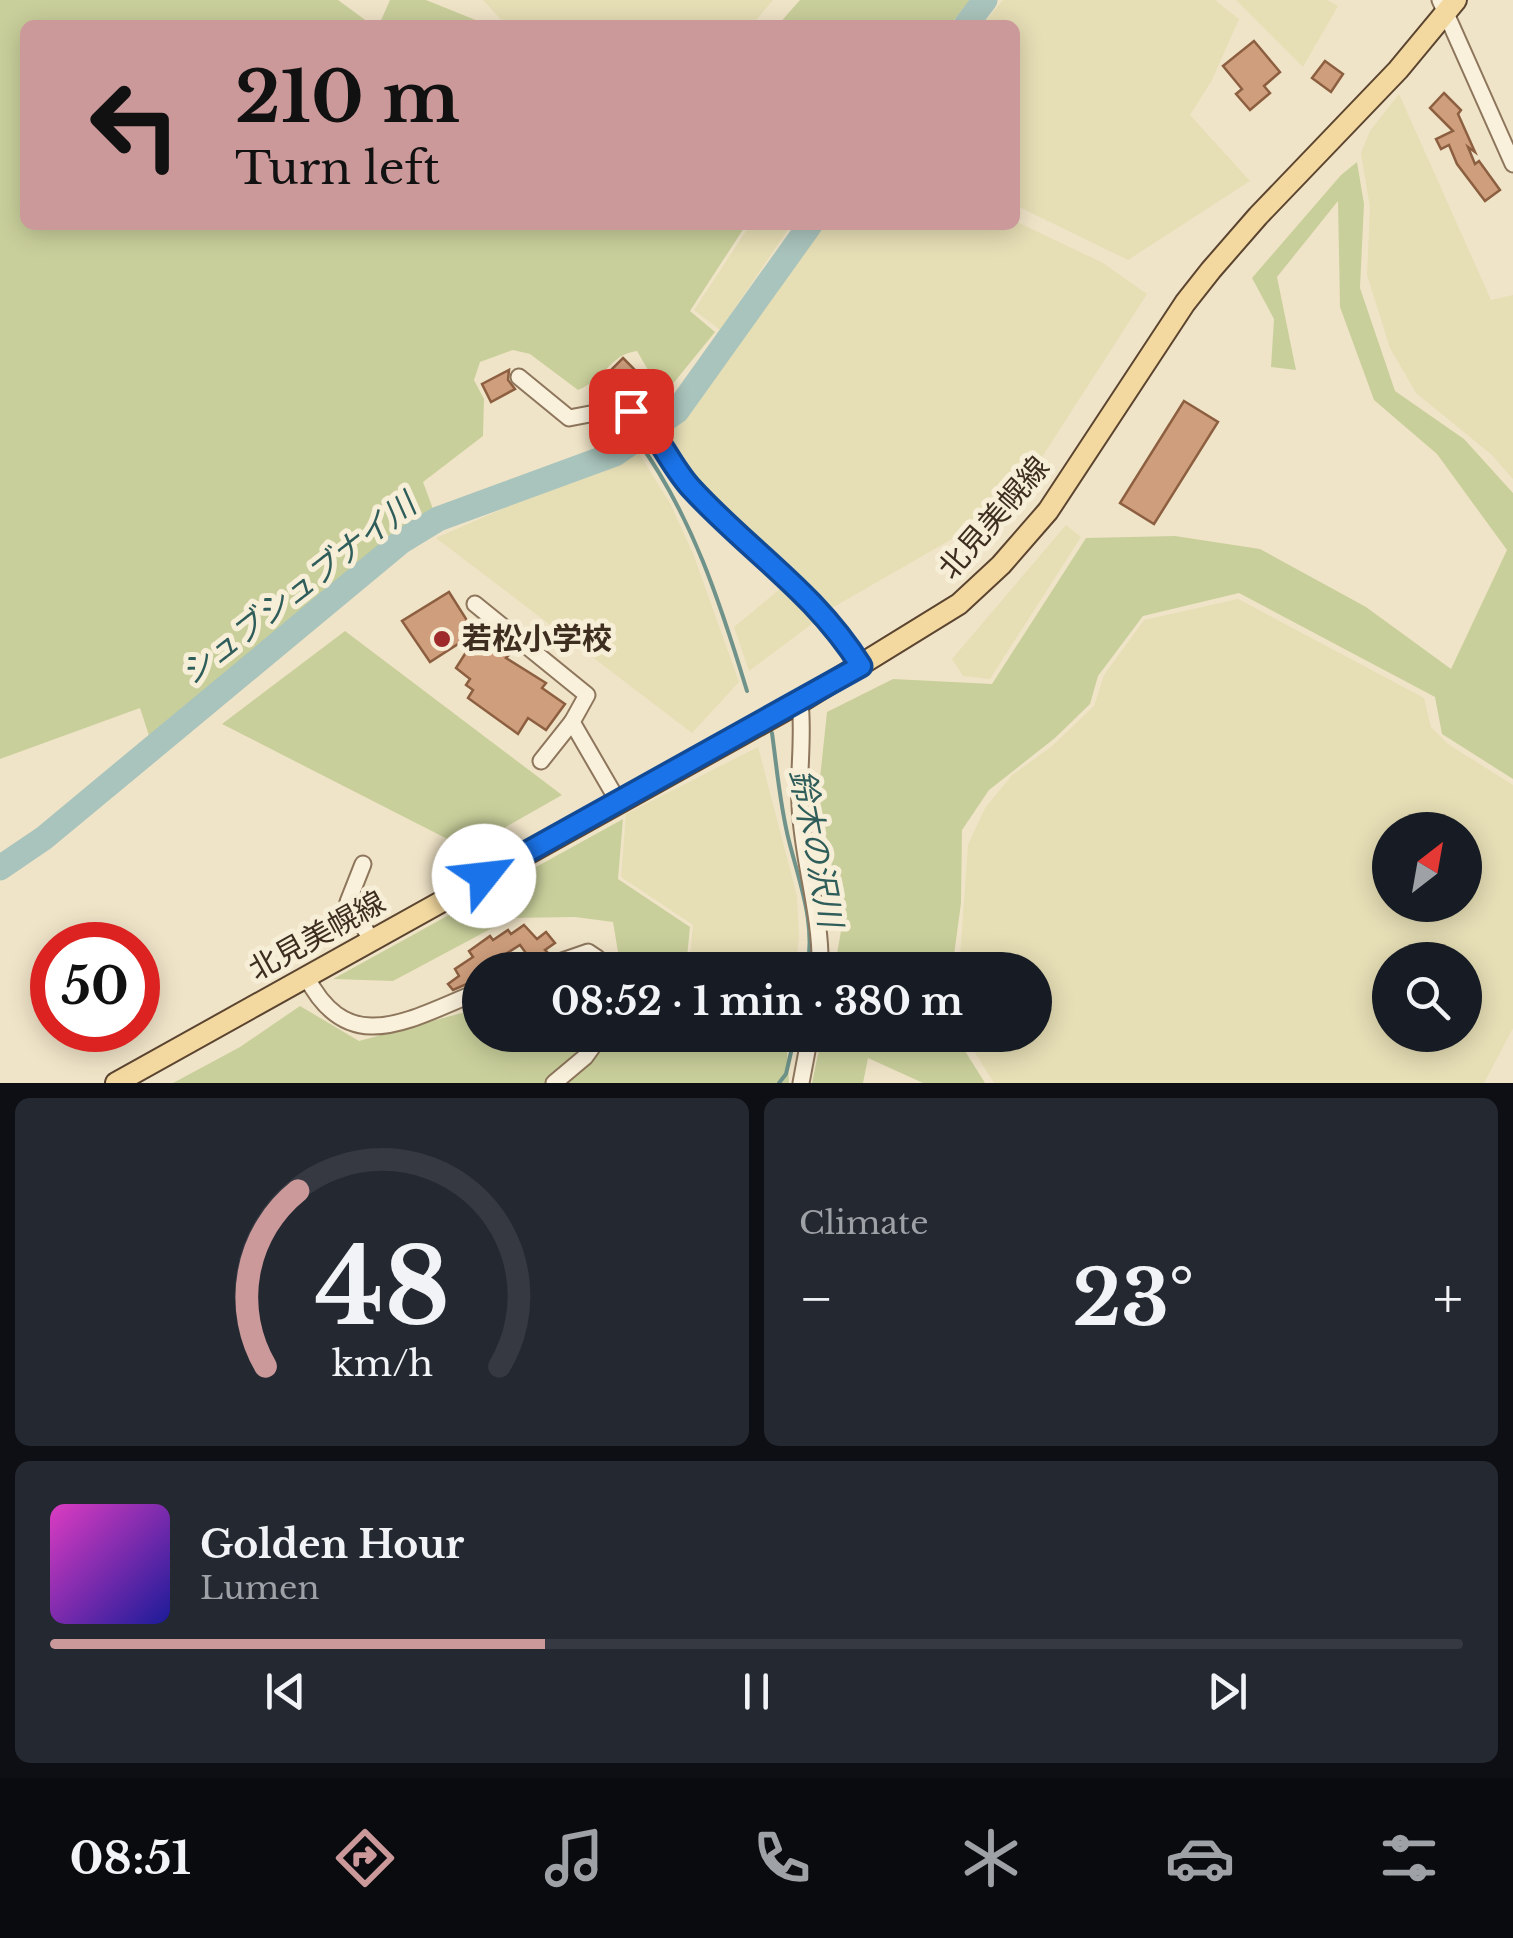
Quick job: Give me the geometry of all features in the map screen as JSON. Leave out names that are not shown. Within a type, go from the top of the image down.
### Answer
[{"type":"main road","name":"北見美幌線","points":[[116,1083],[800,702],[960,604],[1048,511],[1185,303],[1211,270],[1447,5]]},
{"type":"street","points":[[1447,5],[1513,164]]},
{"type":"street","points":[[519,376],[569,418],[610,410],[631,411],[644,420],[689,486],[829,619],[861,666]]},
{"type":"street","points":[[475,604],[587,695],[572,722],[540,761]]},
{"type":"street","points":[[800,702],[800,806],[819,952]]},
{"type":"street","points":[[572,722],[618,803]]},
{"type":"street","points":[[363,864],[348,902],[371,939]]},
{"type":"street","points":[[306,976],[319,1002],[338,1018],[359,1028],[384,1027],[462,998]]},
{"type":"street","points":[[554,1083],[589,1052]]},
{"type":"street","points":[[801,1083],[807,1052]]},
{"type":"shaded area","points":[[483,0],[773,0],[756,20],[501,20]]},
{"type":"shaded area","points":[[1003,0],[1215,0],[1239,19],[1212,80],[1190,115],[1250,181],[1128,260],[1020,207],[1020,20],[986,20]]},
{"type":"shaded area","points":[[1236,0],[1327,0],[1338,6],[1303,67]]},
{"type":"shaded area","points":[[1399,94],[1491,300],[1513,295],[1513,479],[1492,455],[1416,393],[1390,348],[1367,275],[1370,208],[1361,153],[1370,131]]},
{"type":"shaded area","points":[[1020,223],[1103,263],[1147,294],[1033,471],[1004,509],[832,608],[697,485],[663,434],[742,337],[820,230],[1020,230]]},
{"type":"shaded area","points":[[747,230],[788,230],[720,330],[694,310]]},
{"type":"shaded area","points":[[637,450],[670,503],[694,556],[739,682],[692,733],[436,538]]},
{"type":"shaded area","points":[[1066,525],[1081,537],[990,679],[963,676],[952,659]]},
{"type":"shaded area","points":[[786,584],[816,621],[749,671],[734,627]]},
{"type":"shaded area","points":[[1238,599],[1424,698],[1431,727],[1448,744],[1513,785],[1513,1028],[1484,1083],[994,1083],[975,1052],[1052,1052],[1052,952],[960,952],[968,845],[985,808],[1012,775],[1051,747],[1094,706],[1104,675],[1144,620]]},
{"type":"shaded area","points":[[758,747],[797,896],[797,952],[690,952],[693,925],[621,877],[626,814]]},
{"type":"green space","points":[[0,0],[338,0],[365,20],[20,20],[20,230],[743,230],[690,311],[715,332],[663,396],[637,351],[620,357],[578,390],[530,354],[513,350],[480,362],[474,380],[484,399],[483,436],[423,482],[433,509],[414,544],[155,754],[140,708],[0,759]]},
{"type":"green space","points":[[390,0],[426,0],[476,20],[381,20]]},
{"type":"green space","points":[[800,0],[970,0],[954,20],[782,20]]},
{"type":"green space","points":[[1357,162],[1364,204],[1360,288],[1395,391],[1464,439],[1513,493],[1513,779],[1442,734],[1435,697],[1239,593],[1143,616],[1098,676],[1090,704],[1055,738],[989,790],[962,830],[961,903],[954,952],[837,952],[843,920],[818,797],[827,712],[893,679],[992,684],[1086,538],[1175,536],[1260,549],[1366,607],[1451,669],[1507,550],[1437,454],[1374,400],[1340,307],[1338,201],[1277,277],[1296,370],[1271,367],[1274,319],[1252,278],[1341,175]]},
{"type":"green space","points":[[345,631],[562,795],[467,849],[222,724]]},
{"type":"green space","points":[[623,819],[618,879],[690,927],[688,952],[618,952],[613,922],[575,917],[511,918],[393,981],[333,979]]},
{"type":"green space","points":[[300,1006],[359,1041],[462,1013],[462,1052],[787,1052],[789,1083],[173,1083],[240,1047]]},
{"type":"green space","points":[[818,1052],[966,1052],[985,1083],[923,1083],[868,1058],[863,1083],[812,1083]]},
{"type":"building","points":[[1254,41],[1280,72],[1264,86],[1270,93],[1250,110],[1236,94],[1242,89],[1223,66]]},
{"type":"building","points":[[1325,61],[1343,74],[1331,92],[1312,78]]},
{"type":"building","points":[[1444,93],[1461,110],[1458,114],[1475,152],[1468,147],[1475,164],[1479,161],[1500,190],[1485,201],[1457,164],[1449,145],[1441,149],[1436,139],[1453,131],[1430,108]]},
{"type":"building","points":[[623,358],[634,369],[608,395],[597,384]]},
{"type":"building","points":[[509,370],[508,380],[515,389],[491,402],[482,384]]},
{"type":"building","points":[[1184,401],[1218,422],[1154,524],[1120,503]]},
{"type":"building","points":[[449,592],[475,633],[430,662],[402,621]]},
{"type":"building","points":[[477,635],[483,645],[486,639],[509,655],[506,658],[546,683],[542,688],[565,704],[546,730],[528,718],[518,734],[468,698],[473,690],[466,685],[470,679],[456,668]]},
{"type":"building","points":[[524,925],[537,939],[546,932],[555,943],[547,952],[525,952],[520,945],[509,952],[469,951],[490,936],[493,940],[508,930],[511,934]]},
{"type":"building","points":[[462,964],[462,986],[453,990],[448,984],[459,976],[455,969]]},
{"type":"waterway","name":"シュブシュブナイ川","points":[[970,20],[985,0]]},
{"type":"waterway","name":"シュブシュブナイ川","points":[[0,868],[44,838],[402,541],[438,519],[615,454],[677,411],[806,230]]},
{"type":"waterway","name":"鈴木の沢川","points":[[638,441],[689,530],[715,593],[747,691]]},
{"type":"waterway","name":"鈴木の沢川","points":[[772,733],[783,814],[808,921],[809,952]]},
{"type":"waterway","name":"鈴木の沢川","points":[[779,1083],[786,1074],[791,1052]]},
{"type":"place","name":"若松小学校","points":[[442,639]]},
{"type":"route","points":[[484,876],[861,666],[829,619],[689,486],[644,420],[631,411]]}]
